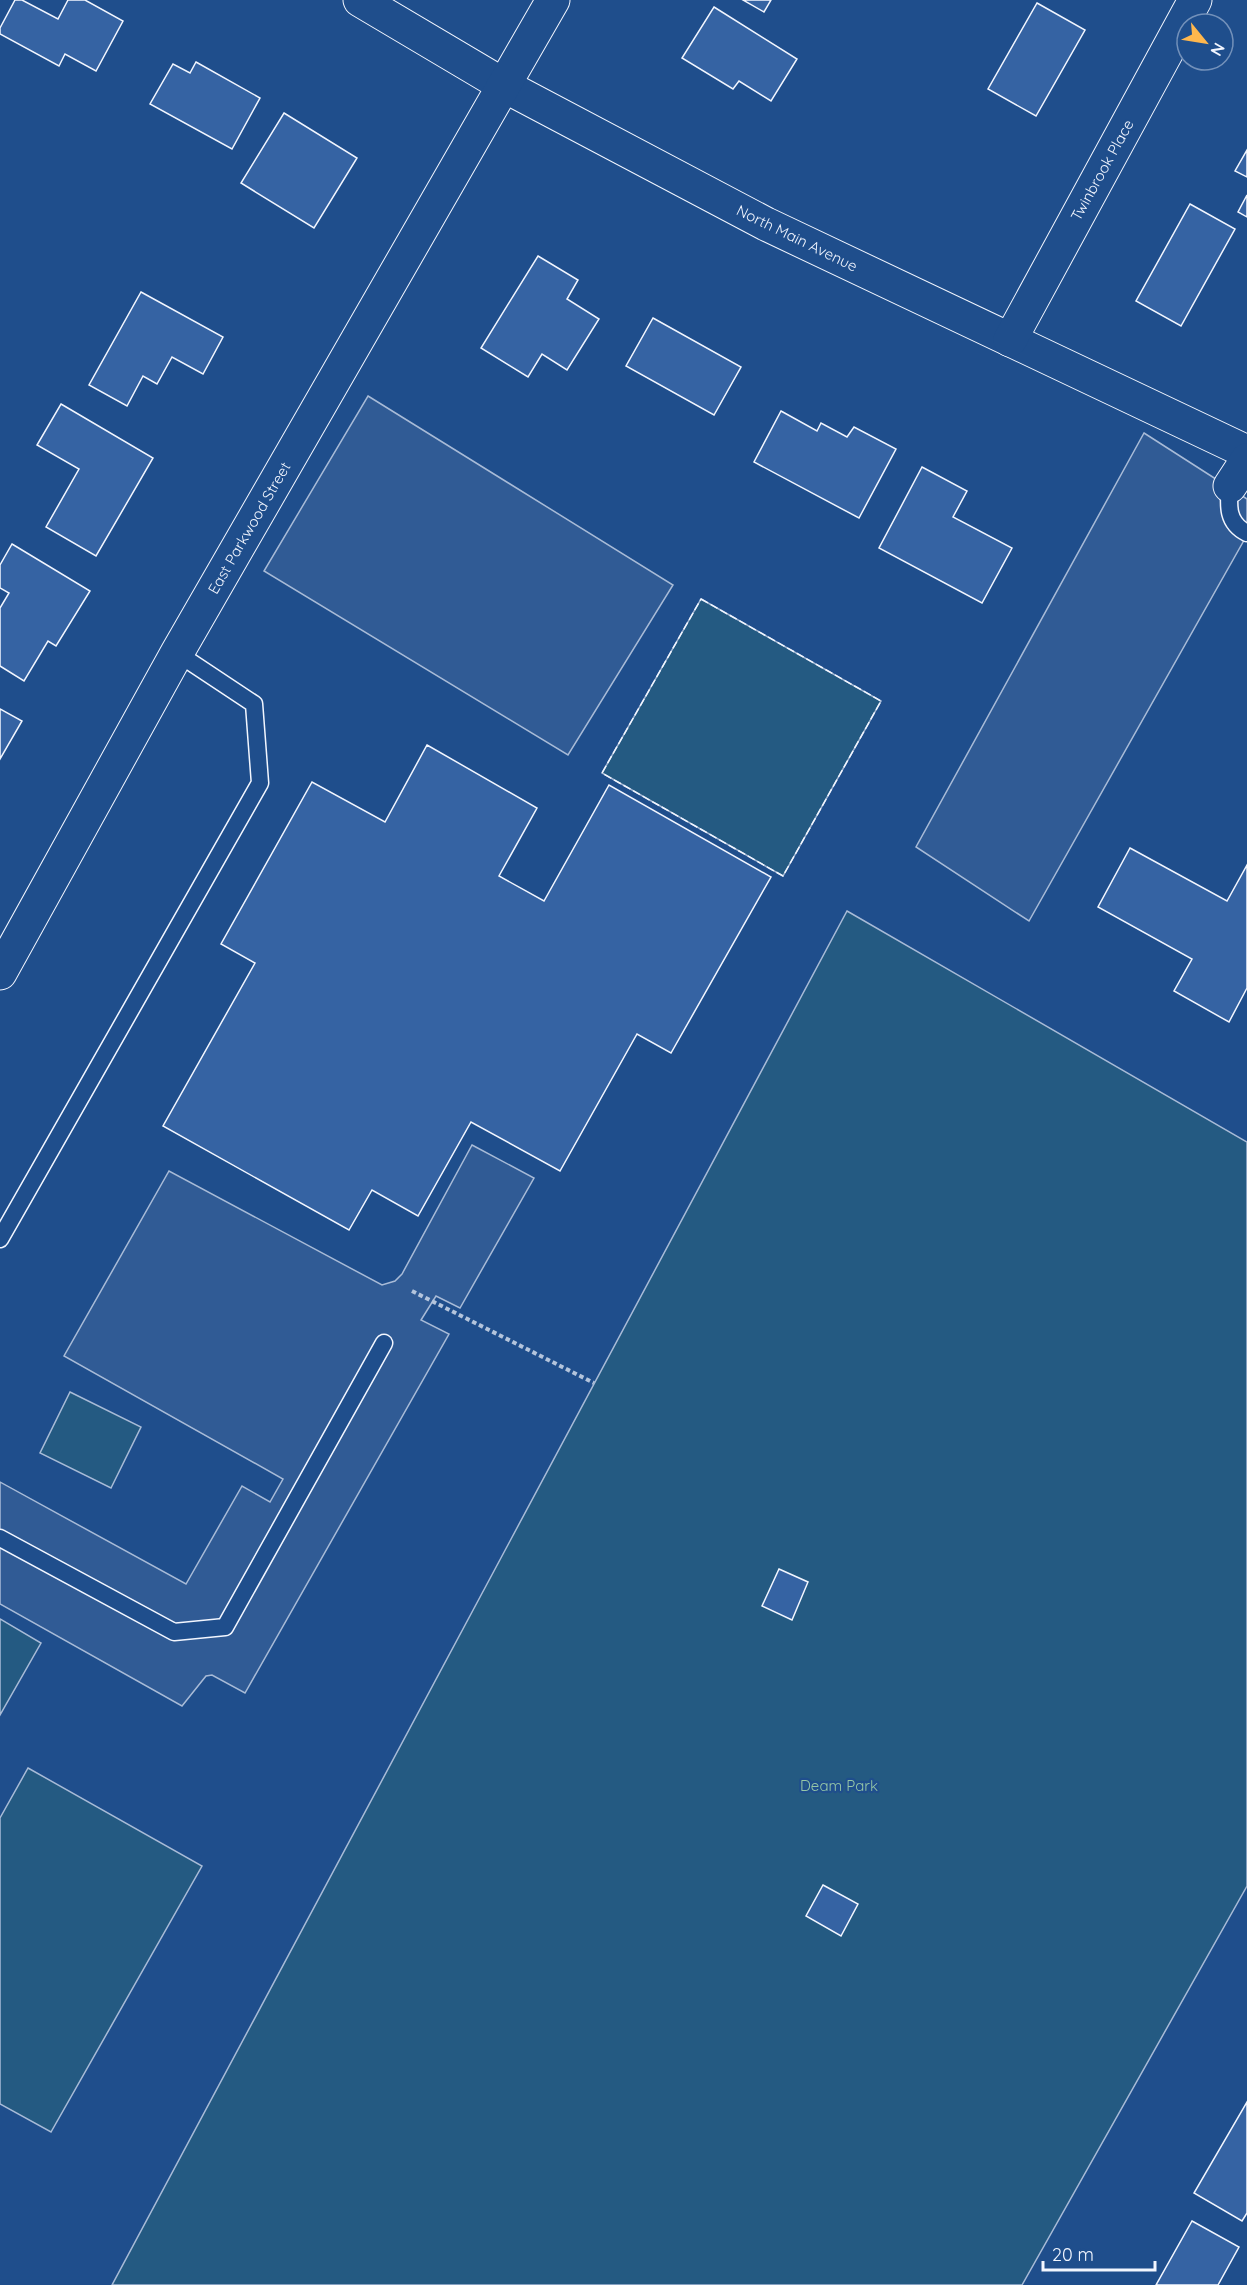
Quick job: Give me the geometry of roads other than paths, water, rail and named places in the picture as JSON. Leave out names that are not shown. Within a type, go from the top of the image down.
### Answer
[{"type":"street","name":"North Main Avenue","points":[[360,0],[505,86],[766,224],[1247,453]]},
{"type":"street","name":"East Parkwood Street","points":[[0,973],[177,653],[505,86],[552,0]]},
{"type":"street","name":"Twinbrook Place","points":[[1010,340],[1195,0]]},
{"type":"lane","points":[[1238,473],[1228,509],[1236,528],[1247,533]]},
{"type":"lane","points":[[0,1239],[260,783],[254,704],[177,653]]},
{"type":"lane","points":[[0,1538],[174,1632],[225,1627],[384,1343]]},
{"type":"park label","name":"Deam Park","points":[[839,1785]]}]
